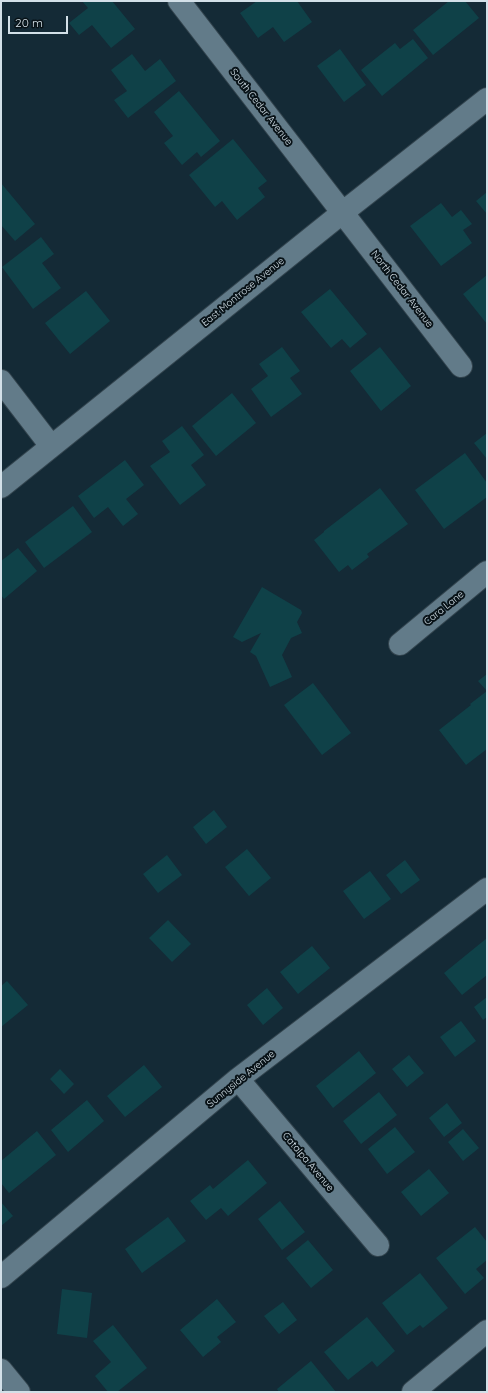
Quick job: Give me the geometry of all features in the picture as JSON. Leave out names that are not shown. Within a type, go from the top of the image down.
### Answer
[{"type":"street","name":"South Cedar Avenue","points":[[180,1],[342,213]]},
{"type":"street","name":"East Montrose Avenue","points":[[1,486],[487,99]]},
{"type":"street","name":"North Cedar Avenue","points":[[342,213],[461,366]]},
{"type":"street","points":[[1,381],[51,446]]},
{"type":"street","name":"Cara Lane","points":[[400,644],[487,572]]},
{"type":"street","name":"Sunnyside Avenue","points":[[1,1278],[238,1080],[487,889]]},
{"type":"street","name":"Catalpa Avenue","points":[[238,1080],[378,1245]]},
{"type":"street","points":[[413,1392],[487,1331]]},
{"type":"street","points":[[1,1370],[19,1392]]},
{"type":"building","points":[[82,1],[112,1],[135,29],[111,48],[92,25],[79,35],[69,23],[88,8]]},
{"type":"building","points":[[257,1],[297,1],[312,22],[284,42],[273,27],[258,38],[240,13]]},
{"type":"building","points":[[449,1],[465,1],[479,18],[433,55],[413,30]]},
{"type":"building","points":[[413,39],[428,58],[382,96],[361,70],[395,43],[400,49]]},
{"type":"building","points":[[340,49],[366,85],[344,102],[317,66]]},
{"type":"building","points":[[132,54],[145,71],[160,59],[176,81],[128,118],[114,100],[127,91],[111,70]]},
{"type":"building","points":[[179,91],[220,141],[201,157],[197,152],[182,165],[164,143],[173,136],[154,112]]},
{"type":"building","points":[[233,139],[267,181],[258,188],[265,197],[237,220],[222,201],[215,207],[189,175]]},
{"type":"building","points":[[1,183],[35,224],[15,241],[1,225]]},
{"type":"building","points":[[487,192],[487,214],[476,201]]},
{"type":"building","points":[[441,203],[452,217],[461,210],[472,224],[463,230],[472,243],[441,266],[410,226]]},
{"type":"building","points":[[41,237],[54,254],[42,263],[61,288],[33,309],[2,267]]},
{"type":"building","points":[[487,275],[487,324],[463,294]]},
{"type":"building","points":[[330,289],[367,334],[350,348],[342,339],[331,348],[301,312]]},
{"type":"building","points":[[86,291],[110,321],[70,354],[45,323]]},
{"type":"building","points":[[282,347],[300,371],[290,378],[302,394],[271,417],[251,389],[268,376],[259,364]]},
{"type":"building","points":[[380,347],[411,386],[381,411],[350,371]]},
{"type":"building","points":[[232,393],[256,423],[216,456],[192,426]]},
{"type":"building","points":[[182,426],[204,455],[191,465],[206,485],[180,505],[150,466],[170,452],[162,441]]},
{"type":"building","points":[[487,433],[487,459],[474,443]]},
{"type":"building","points":[[465,453],[487,483],[487,497],[444,529],[415,490]]},
{"type":"building","points":[[125,460],[144,485],[126,499],[138,514],[123,526],[108,507],[94,518],[78,496]]},
{"type":"building","points":[[380,488],[408,524],[367,554],[369,557],[352,570],[348,565],[339,572],[314,540]]},
{"type":"building","points":[[73,506],[92,532],[44,568],[25,542]]},
{"type":"building","points":[[18,548],[37,571],[4,599],[1,595],[1,561]]},
{"type":"building","points":[[262,587],[301,610],[302,613],[297,622],[302,633],[291,638],[282,655],[292,677],[270,687],[256,656],[250,652],[261,633],[242,642],[233,637]]},
{"type":"building","points":[[487,674],[487,691],[478,681]]},
{"type":"building","points":[[313,683],[351,733],[322,755],[284,705]]},
{"type":"building","points":[[487,691],[487,749],[466,765],[439,730]]},
{"type":"building","points":[[214,810],[227,827],[206,844],[193,827]]},
{"type":"building","points":[[247,849],[271,878],[249,896],[225,867]]},
{"type":"building","points":[[167,855],[182,875],[158,893],[143,874]]},
{"type":"building","points":[[405,860],[420,880],[401,894],[386,875]]},
{"type":"building","points":[[370,871],[391,899],[364,919],[343,891]]},
{"type":"building","points":[[168,920],[191,944],[172,962],[149,938]]},
{"type":"building","points":[[487,938],[487,975],[462,995],[444,973]]},
{"type":"building","points":[[312,946],[330,968],[298,994],[280,972]]},
{"type":"building","points":[[7,981],[28,1005],[1,1027],[1,986]]},
{"type":"building","points":[[267,988],[283,1008],[263,1025],[247,1005]]},
{"type":"building","points":[[487,997],[487,1017],[483,1020],[474,1007]]},
{"type":"building","points":[[461,1021],[476,1041],[455,1057],[440,1037]]},
{"type":"building","points":[[359,1051],[376,1073],[333,1108],[316,1086]]},
{"type":"building","points":[[409,1055],[424,1073],[407,1087],[392,1069]]},
{"type":"building","points":[[144,1065],[162,1087],[125,1117],[107,1096]]},
{"type":"building","points":[[60,1069],[74,1084],[64,1094],[50,1079]]},
{"type":"building","points":[[379,1092],[397,1115],[361,1144],[343,1121]]},
{"type":"building","points":[[87,1100],[104,1121],[68,1152],[51,1130]]},
{"type":"building","points":[[447,1103],[462,1123],[444,1137],[429,1118]]},
{"type":"building","points":[[395,1127],[415,1152],[387,1174],[368,1149]]},
{"type":"building","points":[[463,1129],[479,1148],[463,1161],[448,1142]]},
{"type":"building","points":[[37,1131],[56,1155],[9,1193],[1,1183],[1,1161]]},
{"type":"building","points":[[248,1160],[267,1183],[228,1216],[221,1208],[206,1220],[190,1201],[210,1185],[213,1189]]},
{"type":"building","points":[[429,1169],[449,1193],[421,1216],[401,1192]]},
{"type":"building","points":[[280,1201],[305,1232],[282,1250],[258,1219]]},
{"type":"building","points":[[1,1202],[13,1216],[1,1226]]},
{"type":"building","points":[[168,1217],[186,1241],[142,1273],[125,1249]]},
{"type":"building","points":[[475,1227],[487,1242],[487,1260],[476,1269],[484,1278],[465,1294],[436,1258]]},
{"type":"building","points":[[308,1240],[333,1270],[311,1288],[286,1258]]},
{"type":"building","points":[[420,1273],[448,1308],[423,1328],[420,1325],[407,1335],[382,1303]]},
{"type":"building","points":[[62,1289],[92,1293],[87,1338],[57,1334]]},
{"type":"building","points":[[217,1299],[236,1322],[217,1337],[221,1342],[203,1357],[180,1330]]},
{"type":"building","points":[[283,1302],[297,1320],[279,1334],[264,1316]]},
{"type":"building","points":[[367,1317],[395,1351],[377,1367],[372,1361],[348,1380],[324,1352]]},
{"type":"building","points":[[113,1325],[147,1368],[117,1392],[108,1392],[95,1376],[111,1362],[93,1341]]},
{"type":"building","points":[[311,1361],[336,1392],[279,1392],[277,1389]]}]
